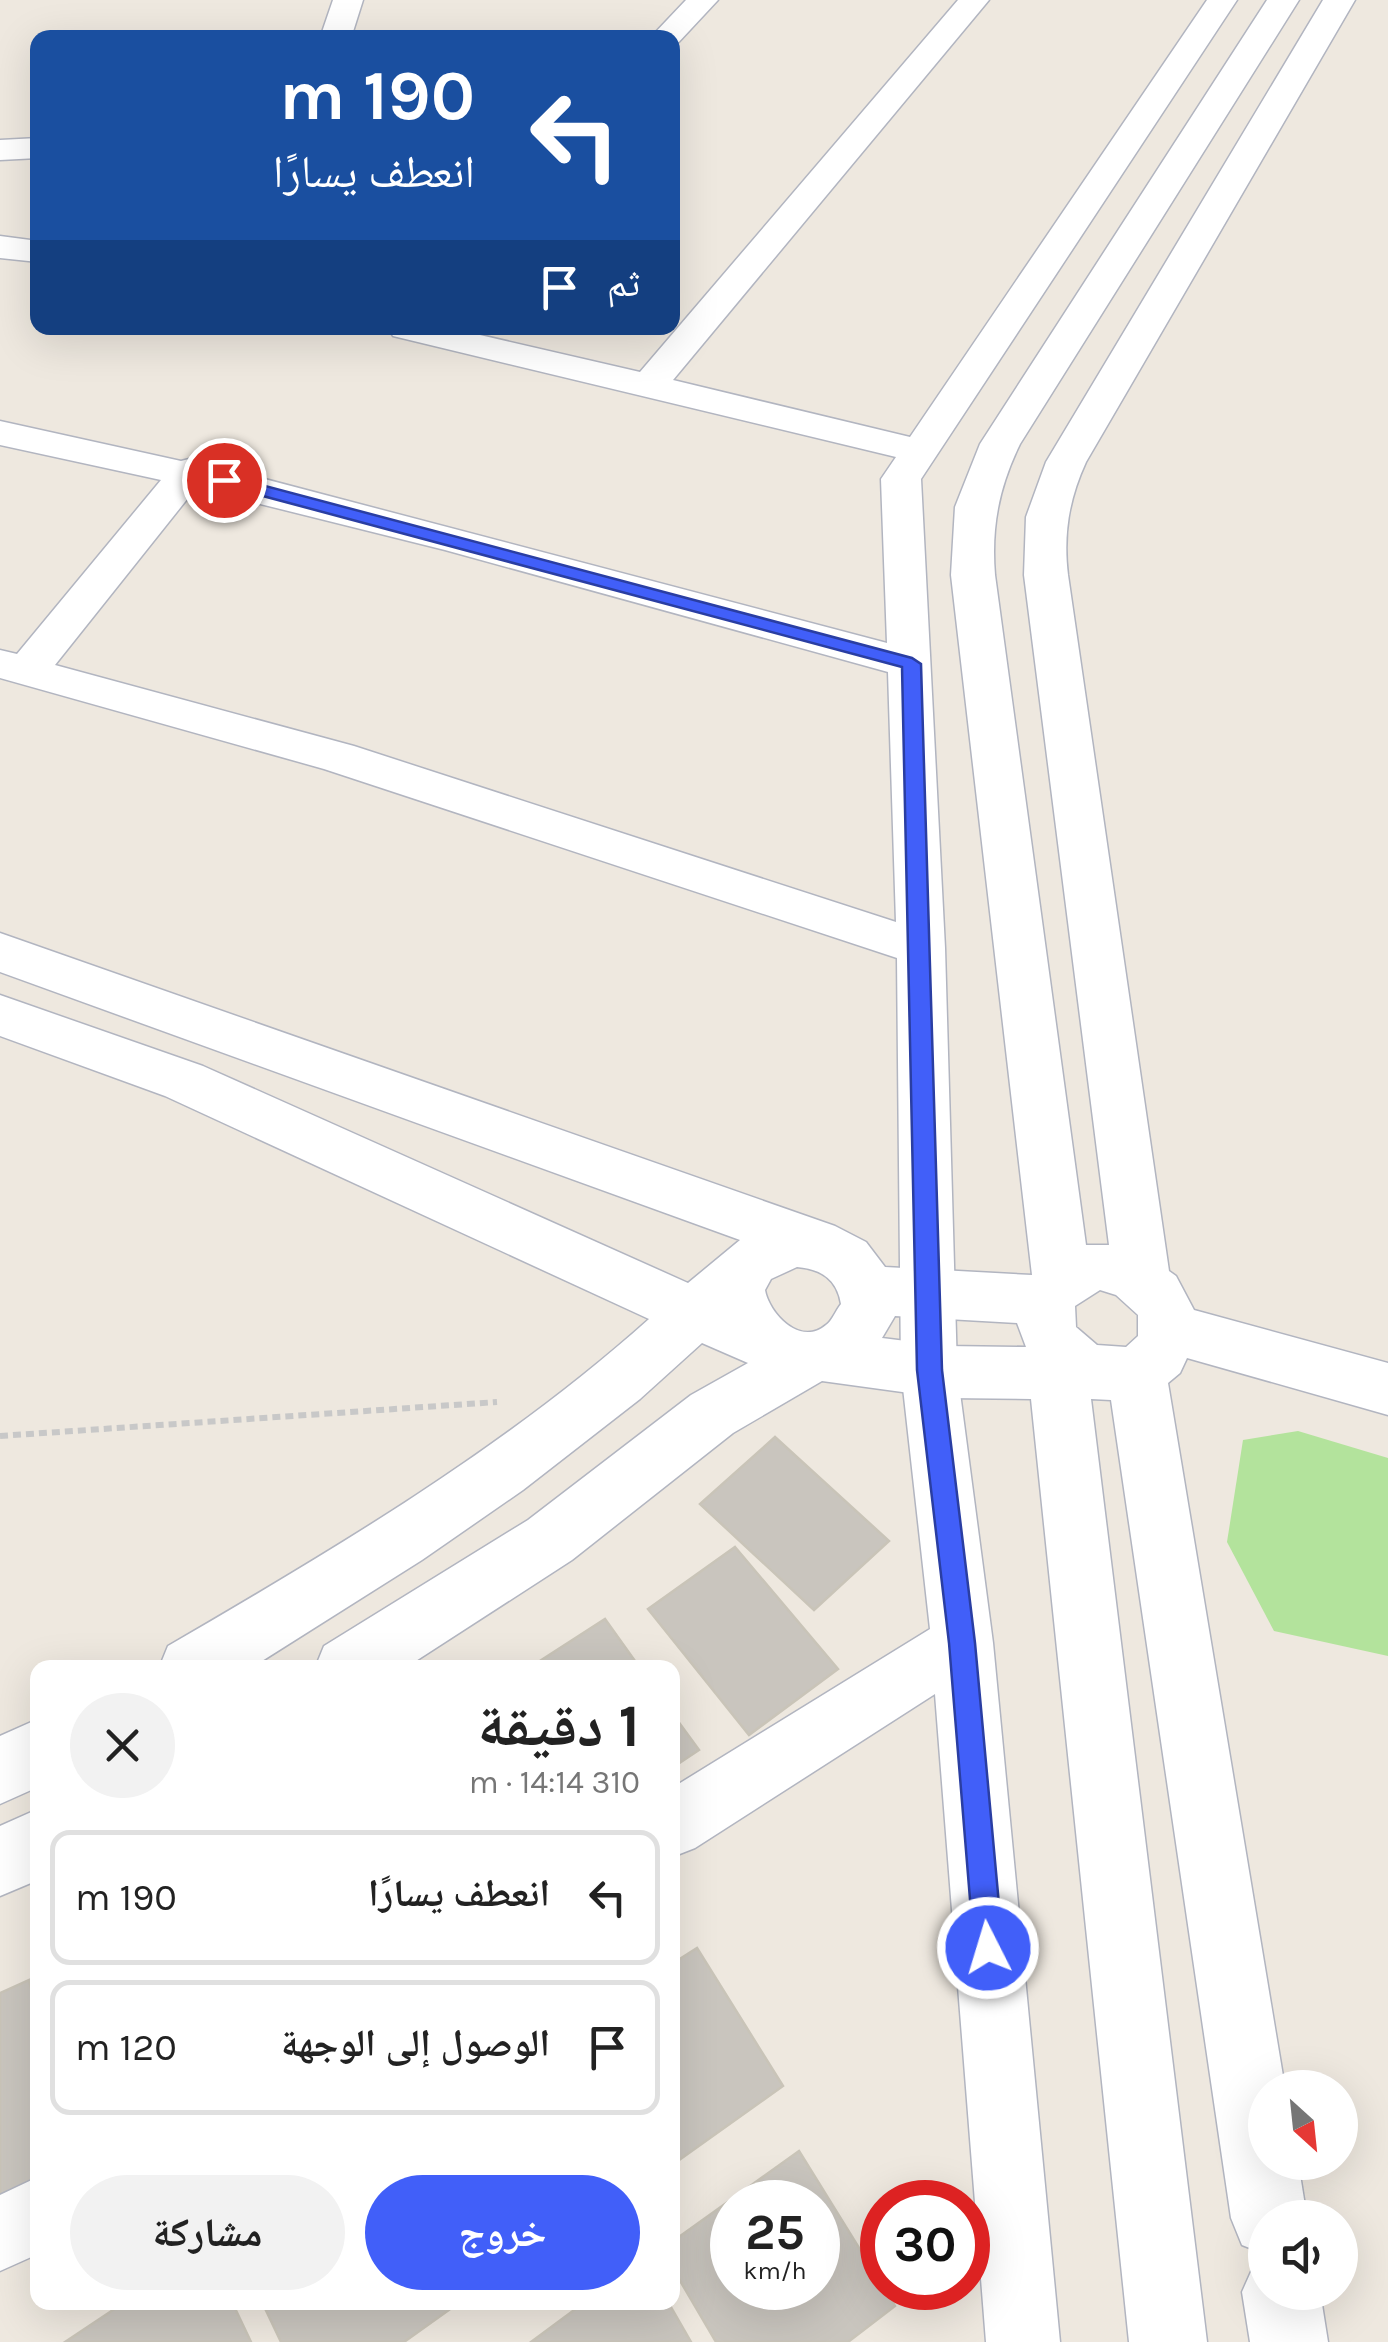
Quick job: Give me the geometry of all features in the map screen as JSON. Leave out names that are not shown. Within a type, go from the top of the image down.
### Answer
[{"type":"street","points":[[338,30],[348,0]]},
{"type":"street","points":[[673,30],[703,0]]},
{"type":"street","points":[[649,384],[974,0]]},
{"type":"street","points":[[1016,2338],[962,1643],[930,1370],[912,664],[901,479],[1222,0]]},
{"type":"street","points":[[1168,2342],[1092,1339],[973,575],[972,520],[977,494],[1000,444],[1284,0]]},
{"type":"street","points":[[1142,1279],[1046,575],[1047,505],[1066,462],[1340,0]]},
{"type":"street","points":[[0,150],[30,148]]},
{"type":"street","points":[[0,247],[30,251]]},
{"type":"street","points":[[436,335],[917,450]]},
{"type":"street","points":[[0,433],[189,471],[912,664]]},
{"type":"street","points":[[189,471],[14,667],[338,757],[921,948]]},
{"type":"street","points":[[0,952],[815,1244],[850,1260],[868,1290],[870,1308],[852,1339],[788,1348],[712,1414],[550,1540],[361,1660]]},
{"type":"street","points":[[0,1015],[184,1081],[694,1313],[788,1348],[930,1370],[1092,1339],[1168,1310],[1158,1293],[1142,1279],[1122,1270],[1100,1266],[1080,1269],[1092,1339],[1265,2200]]},
{"type":"street","points":[[205,1660],[334,1584],[512,1464],[603,1395],[754,1259],[792,1242],[815,1244]]},
{"type":"street","points":[[754,1259],[742,1274],[737,1309],[745,1327],[788,1348]]},
{"type":"street","points":[[868,1290],[927,1292],[1092,1339],[1388,1389]]},
{"type":"street","points":[[680,1820],[962,1643]]},
{"type":"street","points":[[0,1771],[30,1755]]},
{"type":"street","points":[[0,1862],[30,1847]]},
{"type":"street","points":[[0,2235],[30,2218]]},
{"type":"street","points":[[1284,2310],[1289,2342]]},
{"type":"path","points":[[0,1436],[506,1402]]},
{"type":"green space","points":[[1298,1431],[1388,1458],[1388,1656],[1274,1631],[1227,1542],[1243,1440]]},
{"type":"building","points":[[775,1437],[889,1541],[814,1610],[700,1504]]},
{"type":"building","points":[[735,1547],[838,1669],[749,1735],[648,1609]]},
{"type":"building","points":[[605,1619],[634,1660],[541,1660]]},
{"type":"building","points":[[680,1724],[699,1750],[680,1763]]},
{"type":"building","points":[[697,1948],[783,2086],[680,2159],[680,1959]]},
{"type":"building","points":[[29,1980],[30,2183],[0,2196],[0,1993]]},
{"type":"building","points":[[799,2151],[817,2180],[759,2180]]},
{"type":"building","points":[[710,2215],[710,2310],[840,2310],[840,2217],[860,2249],[860,2310],[890,2310],[848,2342],[716,2342],[680,2281],[680,2236]]},
{"type":"building","points":[[113,2310],[236,2310],[251,2342],[65,2342]]},
{"type":"building","points":[[266,2310],[449,2310],[404,2342],[281,2342]]},
{"type":"building","points":[[574,2310],[673,2310],[691,2342],[531,2342]]},
{"type":"route","points":[[224,480],[912,664],[930,1370],[962,1643],[988,1948]]}]
